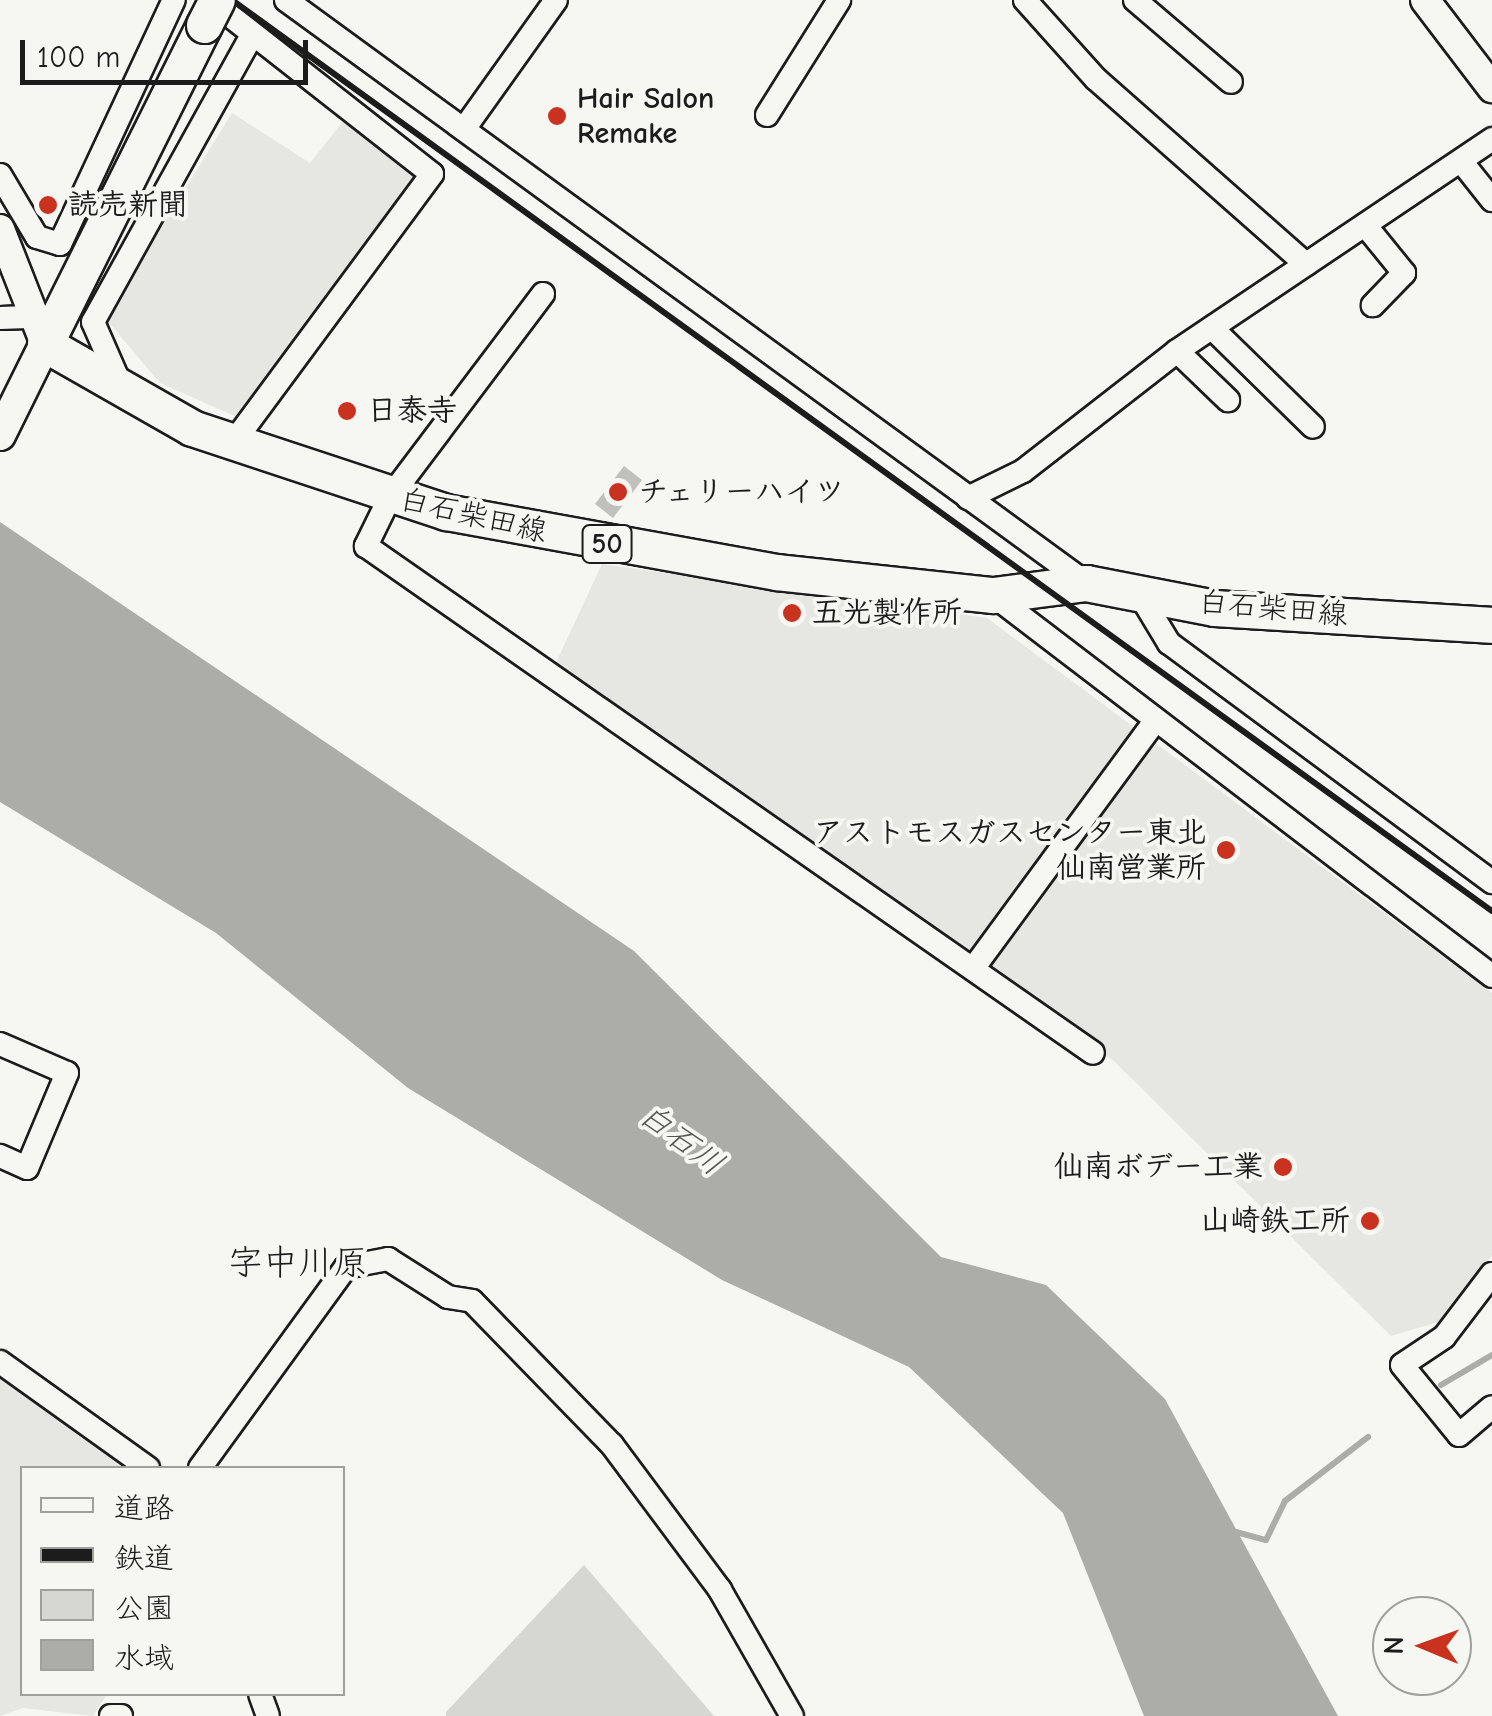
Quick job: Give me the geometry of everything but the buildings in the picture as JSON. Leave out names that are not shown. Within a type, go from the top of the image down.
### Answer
[{"type":"main road","points":[[0,435],[37,344],[210,8]]},
{"type":"main road","name":"白石柴田線","points":[[37,344],[232,444],[390,497],[662,554],[993,595],[1086,583],[1140,594],[1492,625]]},
{"type":"street","points":[[0,175],[37,237],[60,244],[174,0]]},
{"type":"street","points":[[286,0],[1086,583]]},
{"type":"street","points":[[464,129],[556,0]]},
{"type":"street","points":[[767,115],[839,0]]},
{"type":"street","points":[[1025,0],[1096,79],[1306,264]]},
{"type":"street","points":[[1135,0],[1231,82]]},
{"type":"street","points":[[1425,0],[1492,88]]},
{"type":"street","points":[[210,8],[432,174],[232,444]]},
{"type":"street","points":[[121,386],[93,322],[250,40]]},
{"type":"street","points":[[968,498],[1023,471],[1177,351],[1492,139]]},
{"type":"street","points":[[1461,160],[1492,200]]},
{"type":"street","points":[[1364,225],[1404,273],[1373,305]]},
{"type":"street","points":[[0,229],[37,344]]},
{"type":"street","points":[[542,294],[390,497],[366,546],[976,966],[1093,1053]]},
{"type":"street","points":[[0,318],[37,344]]},
{"type":"street","points":[[1212,328],[1313,426]]},
{"type":"street","points":[[1177,351],[1228,400]]},
{"type":"street","points":[[1140,594],[1169,643],[1492,882]]},
{"type":"street","points":[[993,595],[1153,724],[1492,976]]},
{"type":"street","points":[[976,966],[1153,724]]},
{"type":"street","points":[[0,1044],[67,1073],[27,1168],[0,1156]]},
{"type":"street","points":[[201,1466],[346,1267],[388,1259],[448,1297],[472,1301],[612,1445],[720,1590],[792,1716]]},
{"type":"street","points":[[1492,1274],[1444,1337],[1402,1365],[1459,1435],[1492,1407]]},
{"type":"street","points":[[0,1362],[145,1466]]},
{"type":"street","points":[[110,1716],[121,1716]]},
{"type":"shaded area","points":[[232,113],[310,163],[345,119],[410,167],[414,180],[239,418],[160,383],[105,318]]},
{"type":"shaded area","points":[[602,564],[987,618],[1492,993],[1492,1255],[1445,1320],[1391,1336],[1115,1062],[554,667]]},
{"type":"shaded area","points":[[0,1377],[126,1466],[20,1466],[20,1696],[106,1696],[93,1716],[23,1708],[0,1716]]},
{"type":"green space","points":[[584,1565],[714,1716],[446,1716],[446,1712]]},
{"type":"water","name":"白石川","points":[[0,522],[634,951],[941,1257],[1046,1285],[1165,1399],[1338,1716],[1144,1716],[1063,1513],[909,1367],[722,1280],[408,1088],[216,933],[0,802]]},
{"type":"waterway","points":[[1441,1385],[1492,1355]]},
{"type":"waterway","points":[[1236,1532],[1266,1540],[1285,1501],[1368,1437]]},
{"type":"railway","points":[[232,0],[1492,911]]},
{"type":"place","name":"Hair Salon Remake","points":[[557,116]]},
{"type":"place","name":"読売新聞","points":[[48,205]]},
{"type":"place","name":"日泰寺","points":[[347,411]]},
{"type":"place","name":"チェリーハイツ","points":[[618,492]]},
{"type":"place","name":"五光製作所","points":[[792,613]]},
{"type":"place","name":"アストモスガスセンター東北 仙南営業所","points":[[1226,850]]},
{"type":"place","name":"仙南ボデー工業","points":[[1283,1167]]},
{"type":"place","name":"山崎鉄工所","points":[[1370,1221]]},
{"type":"district","name":"字中川原","points":[[298,1263]]}]
